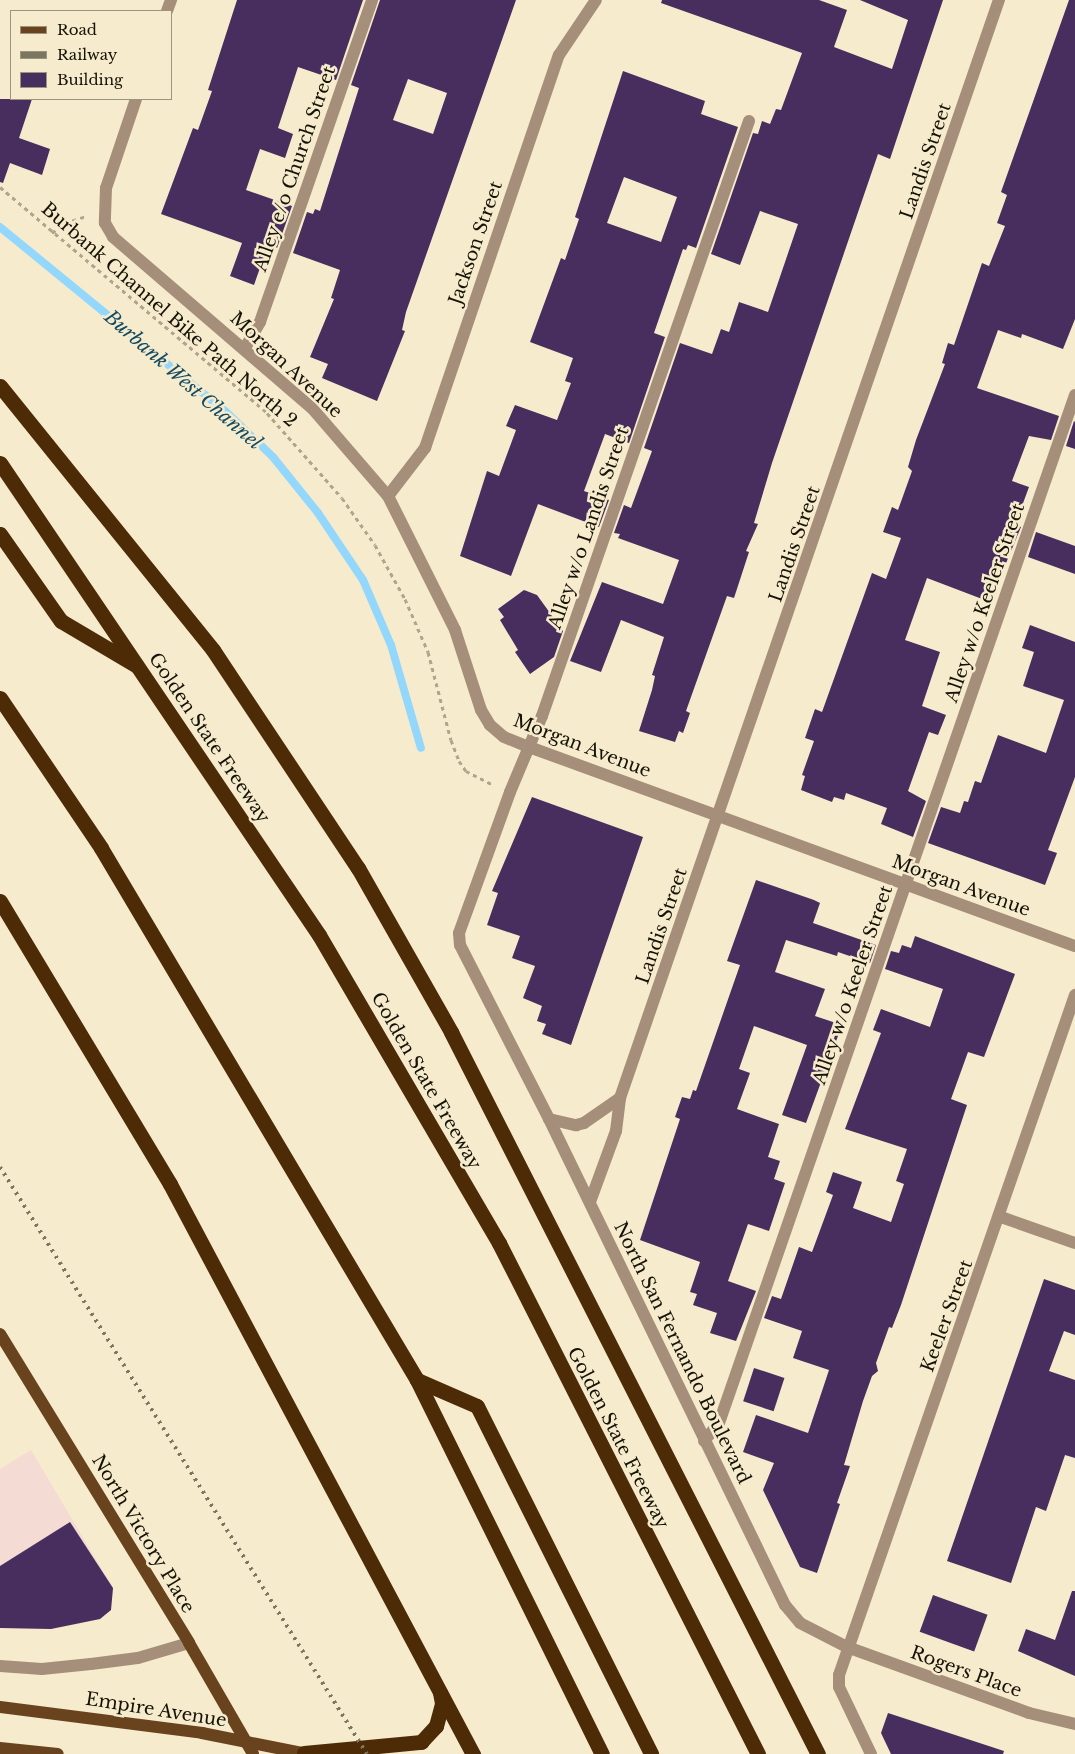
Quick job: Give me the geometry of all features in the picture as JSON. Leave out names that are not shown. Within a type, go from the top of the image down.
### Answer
[{"type":"highway","points":[[0,386],[213,650],[358,868],[456,1041],[818,1754]]},
{"type":"highway","name":"Golden State Freeway","points":[[0,463],[319,935],[498,1243],[758,1754]]},
{"type":"highway","points":[[0,534],[61,621],[140,668]]},
{"type":"highway","points":[[0,698],[101,848],[417,1380],[602,1754]]},
{"type":"highway","points":[[0,901],[170,1184],[473,1754]]},
{"type":"highway","points":[[417,1380],[477,1406],[650,1754]]},
{"type":"highway","points":[[305,1754],[421,1742],[436,1726],[440,1715],[439,1687]]},
{"type":"main road","name":"North Victory Place","points":[[0,1334],[189,1643],[217,1696],[252,1754]]},
{"type":"main road","name":"Empire Avenue","points":[[0,1706],[202,1733],[305,1754]]},
{"type":"main road","points":[[0,1748],[58,1754]]},
{"type":"street","name":"Alley e/o Church Street","points":[[245,348],[260,322],[372,0]]},
{"type":"street","name":"Jackson Street","points":[[388,496],[425,448],[559,55],[596,0]]},
{"type":"street","name":"Landis Street","points":[[590,1202],[616,1130],[620,1098],[720,816],[999,0]]},
{"type":"street","points":[[103,213],[106,188],[136,100]]},
{"type":"street","name":"Alley w/o Landis Street","points":[[460,945],[459,933],[510,792],[529,746],[749,121]]},
{"type":"street","name":"Morgan Avenue","points":[[103,213],[113,237],[245,348],[312,408],[388,496],[455,630],[481,710],[490,725],[504,737],[1075,946]]},
{"type":"street","name":"Alley w/o Keeler Street","points":[[704,1441],[719,1422],[1075,395]]},
{"type":"street","name":"North San Fernando Boulevard","points":[[460,945],[590,1202],[785,1605],[800,1623],[847,1647]]},
{"type":"street","name":"Keeler Street","points":[[847,1647],[1001,1217],[1075,995]]},
{"type":"street","points":[[549,1119],[576,1125],[584,1123],[620,1098]]},
{"type":"street","points":[[1001,1217],[1075,1243]]},
{"type":"street","points":[[0,1666],[42,1669],[91,1664],[138,1658],[189,1643]]},
{"type":"street","points":[[847,1647],[839,1687],[871,1754]]},
{"type":"street","name":"Rogers Place","points":[[847,1647],[1029,1713],[1075,1724]]},
{"type":"path","name":"Burbank Channel Bike Path North 2","points":[[0,187],[52,233],[267,413],[337,491],[375,545],[404,599],[428,652],[450,740],[459,761],[466,771],[479,780],[510,792]]},
{"type":"path","points":[[52,233],[65,223],[103,213]]},
{"type":"shaded area","points":[[31,1450],[113,1588],[111,1610],[100,1619],[51,1629],[0,1628],[0,1469]]},
{"type":"building","points":[[237,0],[363,0],[336,80],[298,67],[278,128],[293,134],[285,158],[260,149],[246,190],[292,206],[277,248],[268,245],[254,285],[230,276],[242,243],[161,214],[193,128],[198,130],[212,91],[208,90]]},
{"type":"building","points":[[380,0],[516,0],[406,312],[402,330],[405,331],[377,401],[322,378],[328,364],[310,357],[334,299],[331,298],[340,270],[293,253],[307,212],[313,214],[315,209],[320,211],[359,88],[351,85]],"holes":[[[408,79],[447,93],[433,134],[393,120]]]},
{"type":"building","points":[[662,0],[819,0],[847,10],[834,47],[892,69],[908,20],[860,0],[943,0],[890,159],[878,154],[772,463],[754,523],[758,524],[746,551],[749,552],[734,598],[727,596],[686,711],[690,713],[683,733],[679,731],[675,742],[639,731],[652,690],[655,676],[652,675],[664,637],[621,620],[601,672],[570,661],[602,582],[663,604],[679,560],[618,538],[620,534],[614,533],[624,505],[631,508],[652,451],[644,448],[680,343],[712,354],[721,329],[729,332],[739,302],[768,312],[798,224],[760,211],[740,265],[711,254],[753,133],[758,134],[762,121],[770,124],[776,109],[781,110],[802,53],[661,3]]},
{"type":"building","points":[[1069,0],[1075,0],[1075,319],[1063,349],[1022,334],[1021,338],[998,330],[977,388],[1059,416],[1051,440],[1029,436],[1012,481],[1029,487],[1015,525],[1021,527],[990,602],[927,578],[905,640],[940,652],[922,706],[946,715],[938,735],[929,732],[908,791],[926,801],[913,837],[881,824],[887,808],[846,793],[844,800],[834,797],[832,802],[801,790],[805,776],[802,775],[814,741],[805,738],[815,709],[822,712],[872,573],[886,579],[901,538],[883,532],[892,507],[898,510],[912,471],[908,467],[916,440],[945,364],[942,363],[948,343],[954,345],[982,263],[989,266],[1005,226],[997,223],[1007,195],[1001,192]]},
{"type":"building","points":[[623,71],[705,101],[701,114],[738,127],[696,248],[688,245],[686,250],[683,249],[654,333],[665,337],[629,443],[605,434],[584,491],[609,500],[599,527],[538,504],[511,576],[460,556],[487,471],[499,476],[516,430],[506,426],[515,405],[557,420],[571,383],[565,381],[573,358],[530,342],[561,258],[565,260],[579,219],[575,217]],"holes":[[[624,177],[677,197],[661,242],[607,223]]]},
{"type":"building","points":[[0,99],[32,100],[19,138],[50,149],[42,175],[10,163],[3,183],[0,182]]},
{"type":"building","points":[[1075,422],[1075,449],[1066,446]]},
{"type":"building","points":[[1036,532],[1075,546],[1075,574],[1028,557]]},
{"type":"building","points":[[524,590],[537,595],[563,631],[554,657],[530,674],[515,652],[518,650],[500,620],[504,617],[498,609]]},
{"type":"building","points":[[1030,625],[1075,642],[1075,777],[1048,850],[1057,853],[1045,885],[928,843],[941,807],[960,813],[964,801],[968,802],[975,781],[981,783],[998,735],[1046,753],[1064,700],[1023,686],[1034,652],[1022,648]]},
{"type":"building","points":[[532,797],[643,837],[571,1045],[542,1034],[546,1024],[537,1021],[542,1006],[523,998],[535,966],[512,958],[520,936],[487,925],[498,893],[492,891]]},
{"type":"building","points":[[756,880],[820,903],[813,923],[876,945],[870,963],[838,952],[837,956],[786,940],[775,972],[825,989],[815,1016],[842,1025],[806,1123],[782,1115],[807,1045],[754,1026],[739,1069],[750,1073],[737,1109],[779,1124],[768,1157],[780,1161],[774,1179],[785,1183],[769,1231],[748,1224],[728,1281],[756,1291],[736,1341],[710,1333],[717,1313],[693,1305],[697,1294],[690,1292],[700,1262],[640,1240],[680,1119],[675,1117],[682,1097],[690,1099],[693,1090],[696,1091],[740,965],[727,961]]},
{"type":"building","points":[[915,936],[1015,974],[984,1057],[968,1052],[951,1099],[967,1105],[901,1305],[892,1328],[889,1327],[876,1363],[878,1371],[872,1376],[863,1401],[844,1465],[850,1466],[837,1503],[840,1504],[817,1573],[800,1567],[763,1490],[774,1463],[743,1452],[756,1415],[808,1433],[829,1370],[793,1358],[802,1331],[764,1318],[772,1296],[781,1299],[799,1247],[812,1252],[833,1195],[826,1192],[833,1172],[862,1182],[853,1208],[891,1222],[904,1184],[896,1181],[907,1149],[845,1129],[881,1033],[873,1030],[881,1009],[930,1027],[943,989],[885,969],[891,951],[899,953],[902,945],[911,948]]},
{"type":"building","points":[[1044,1279],[1075,1290],[1075,1335],[1064,1331],[1049,1371],[1075,1380],[1075,1458],[1065,1455],[1046,1511],[1036,1507],[1011,1583],[947,1561]]},
{"type":"building","points":[[754,1368],[784,1378],[774,1411],[743,1401]]},
{"type":"building","points":[[70,1522],[113,1588],[111,1610],[100,1619],[51,1629],[0,1628],[0,1566]]},
{"type":"building","points":[[1072,1591],[1075,1591],[1075,1676],[1018,1651],[1026,1629],[1055,1640]]},
{"type":"building","points":[[933,1595],[988,1615],[974,1651],[920,1632]]},
{"type":"building","points":[[888,1713],[1004,1751],[1003,1754],[891,1754],[881,1733]]},
{"type":"waterway","name":"Burbank West Channel","points":[[0,227],[225,411],[273,457],[318,513],[363,580],[391,645],[421,748]]},
{"type":"railway","points":[[0,1167],[367,1754]]}]
